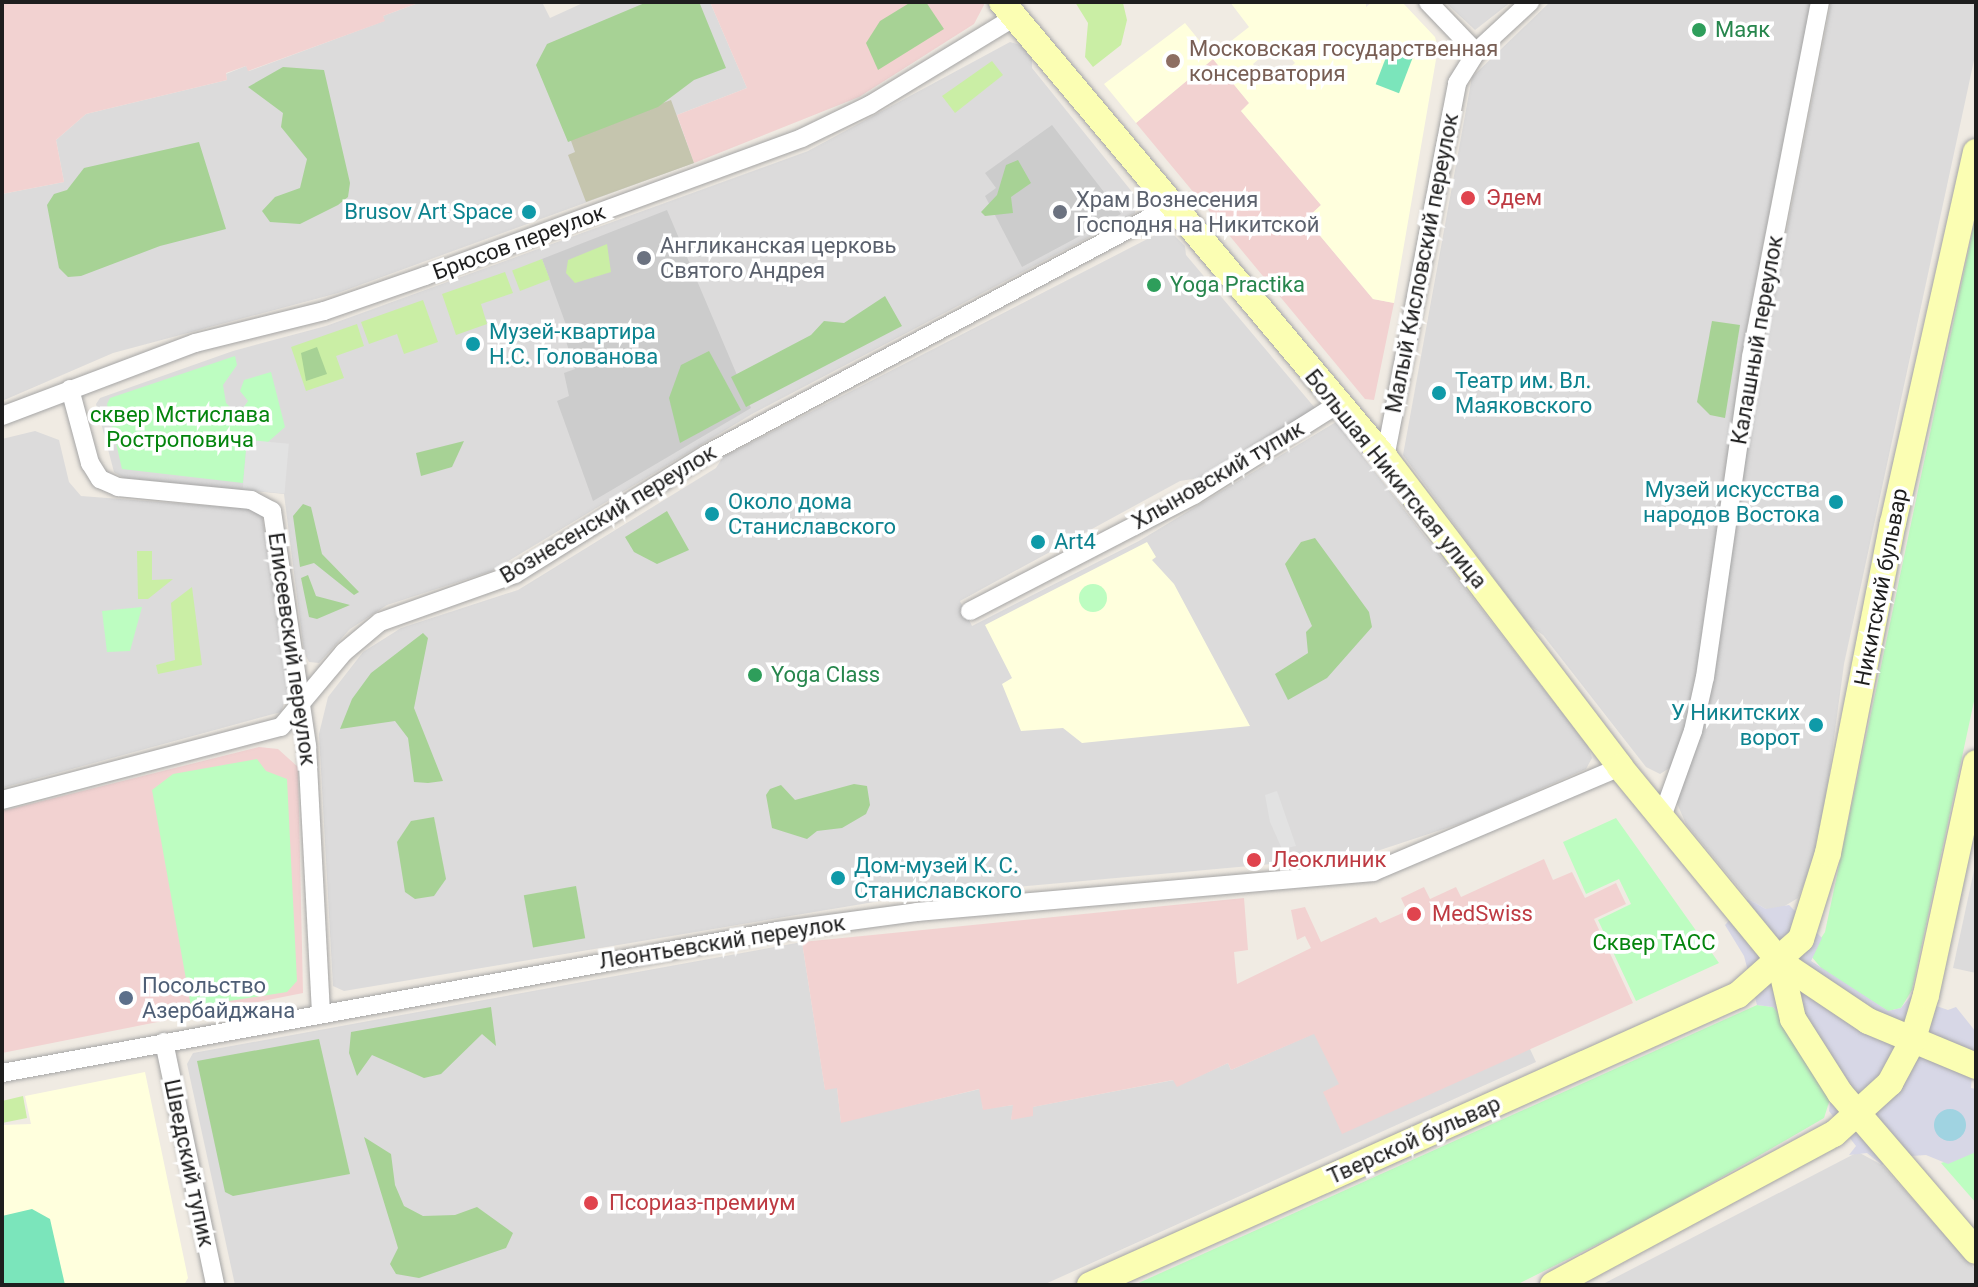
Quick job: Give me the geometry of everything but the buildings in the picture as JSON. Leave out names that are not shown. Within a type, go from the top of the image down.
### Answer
[{"type":"main road","name":"Большая Никитская улица","points":[[1008,10],[1170,207],[1385,458],[1620,767],[1780,962]]},
{"type":"main road","name":"Никитский бульвар","points":[[1738,995],[1780,962],[1807,928],[1828,853],[1893,523],[1976,152]]},
{"type":"main road","points":[[1559,1284],[1834,1134],[1859,1116],[1890,1083],[1912,1042],[1976,763]]},
{"type":"main road","points":[[1780,962],[1836,1002],[1912,1042],[1976,1066]]},
{"type":"main road","points":[[1780,962],[1800,1033],[1859,1116],[1976,1251]]},
{"type":"main road","name":"Тверской бульвар","points":[[1090,1285],[1738,995]]},
{"type":"street","points":[[1428,2],[1476,52]]},
{"type":"street","name":"Малый Кисловский переулок","points":[[1385,458],[1455,91],[1463,68],[1476,52],[1530,2]]},
{"type":"street","name":"Калашный переулок","points":[[1662,817],[1693,731],[1705,677],[1751,357],[1820,2]]},
{"type":"street","name":"Брюсов переулок","points":[[2,416],[195,343],[338,307],[802,138],[870,105],[1008,10]]},
{"type":"street","name":"Вознесенский переулок","points":[[2,800],[269,733],[302,708],[344,652],[380,622],[515,574],[707,454],[1170,207]]},
{"type":"street","name":"Елисеевский переулок","points":[[70,389],[90,463],[100,479],[118,487],[251,500],[269,507],[302,708],[321,1013]]},
{"type":"street","name":"Хлыновский тупик","points":[[970,611],[1194,495],[1338,404]]},
{"type":"street","name":"Леонтьевский переулок","points":[[2,1073],[698,944],[917,912],[1373,872],[1620,767]]},
{"type":"street","name":"Шведский тупик","points":[[164,1042],[215,1285]]},
{"type":"shaded area","points":[[2,2],[421,2],[383,16],[385,21],[248,71],[246,66],[226,73],[227,80],[86,114],[56,140],[64,182],[2,194]]},
{"type":"shaded area","points":[[421,2],[542,2],[550,18],[585,2],[710,2],[747,88],[677,115],[694,163],[338,293],[113,353],[2,401],[2,194],[64,182],[56,140],[86,114],[227,80],[226,74],[246,66],[249,71],[384,21],[383,16]]},
{"type":"shaded area","points":[[710,2],[984,2],[984,5],[974,24],[859,97],[694,163],[677,115],[747,88]]},
{"type":"shaded area","points":[[1230,2],[1366,2],[1366,7],[1372,2],[1402,2],[1435,37],[1438,48],[1394,303],[1373,299],[1306,219],[1321,205],[1241,111],[1249,103],[1213,59],[1136,123],[1104,84],[1185,23],[1212,56],[1249,27]],"holes":[[[1278,43],[1295,63],[1270,85],[1253,64]]]},
{"type":"shaded area","points":[[1445,2],[1511,2],[1475,30]]},
{"type":"shaded area","points":[[1550,2],[1811,2],[1741,357],[1698,677],[1680,745],[1671,767],[1660,774],[1646,767],[1543,635],[1529,625],[1403,455],[1472,77]]},
{"type":"shaded area","points":[[1831,2],[1976,2],[1976,51],[1844,664],[1819,849],[1798,898],[1778,910],[1766,909],[1748,899],[1686,824],[1676,801]]},
{"type":"shaded area","points":[[1010,42],[1021,45],[1032,59],[1032,68],[1137,198],[1135,213],[752,414],[492,571],[387,605],[350,629],[319,663],[309,662],[304,652],[284,494],[124,478],[114,472],[96,404],[100,398],[233,351],[326,326],[808,151]]},
{"type":"shaded area","points":[[1213,59],[1250,104],[1241,111],[1321,205],[1306,219],[1373,299],[1394,303],[1374,400],[1365,399],[1136,123]]},
{"type":"shaded area","points":[[671,100],[694,163],[586,202],[568,155],[575,152],[570,138]]},
{"type":"shaded area","points":[[1052,125],[1121,214],[1022,267],[985,196],[996,188],[985,173]]},
{"type":"shaded area","points":[[667,210],[751,408],[593,501],[557,401],[569,396],[564,373],[575,369],[564,335],[569,333],[542,259]]},
{"type":"shaded area","points":[[1161,232],[1171,232],[1185,246],[1186,255],[1315,408],[1206,477],[1180,481],[960,601],[972,626],[1139,541],[1336,422],[1588,746],[1592,758],[1586,769],[1468,821],[1362,856],[904,897],[344,991],[333,986],[319,734],[328,697],[363,652],[401,628],[518,590],[716,468],[723,457]]},
{"type":"shaded area","points":[[35,431],[59,440],[69,482],[81,496],[252,509],[262,515],[290,687],[281,712],[2,788],[2,439]]},
{"type":"shaded area","points":[[247,440],[289,444],[284,493],[243,490]]},
{"type":"shaded area","points":[[1147,542],[1156,557],[1152,560],[1174,584],[1250,726],[1082,743],[1063,728],[1021,731],[1002,684],[1012,678],[985,625]]},
{"type":"shaded area","points":[[259,747],[278,749],[298,767],[303,993],[2,1053],[2,811]]},
{"type":"shaded area","points":[[1277,791],[1296,846],[1282,849],[1270,822],[1265,795]]},
{"type":"shaded area","points":[[1544,859],[1553,880],[1572,872],[1585,898],[1616,883],[1626,904],[1594,919],[1633,1003],[1342,1134],[1323,1092],[1339,1084],[1314,1034],[1231,1070],[1228,1063],[1177,1087],[1173,1080],[1033,1107],[1033,1116],[1011,1120],[1013,1105],[983,1110],[979,1089],[841,1123],[837,1088],[825,1090],[802,942],[1244,898],[1248,950],[1234,952],[1237,984],[1311,948],[1305,936],[1297,940],[1291,910],[1305,907],[1321,942],[1376,917],[1380,923],[1407,911],[1401,898],[1424,887],[1430,899],[1456,887],[1461,897]]},
{"type":"shaded area","points":[[1976,861],[1976,973],[1953,968]]},
{"type":"shaded area","points":[[1748,899],[1766,909],[1789,905],[1822,938],[1811,961],[1888,1011],[1901,1008],[1910,997],[1948,1010],[1956,1007],[1976,1032],[1971,1088],[1976,1089],[1976,1152],[1948,1164],[1926,1155],[1896,1157],[1882,1165],[1867,1153],[1849,1155],[1856,1146],[1829,1111],[1831,1097],[1779,1014],[1773,1007],[1757,1005],[1744,956],[1725,925]]},
{"type":"shaded area","points":[[802,942],[825,1089],[837,1087],[841,1122],[980,1089],[983,1109],[1014,1105],[1011,1120],[1032,1107],[1174,1080],[1177,1086],[1228,1063],[1231,1070],[1331,1026],[1512,1010],[1536,1062],[1043,1285],[235,1285],[187,1064],[193,1053]]},
{"type":"shaded area","points":[[145,1072],[188,1278],[184,1285],[2,1285],[2,1125],[31,1124],[25,1096]]},
{"type":"shaded area","points":[[1858,1152],[1882,1165],[1976,1270],[1976,1285],[1601,1285]]},
{"type":"green space","points":[[647,2],[700,4],[726,68],[694,80],[658,107],[568,142],[536,65],[547,44]]},
{"type":"green space","points":[[911,2],[926,2],[944,29],[878,70],[866,43],[880,21]]},
{"type":"green space","points":[[1075,2],[1123,3],[1127,20],[1121,45],[1093,67],[1085,57],[1088,23]]},
{"type":"green space","points":[[1390,47],[1413,56],[1399,93],[1376,84]]},
{"type":"green space","points":[[992,61],[1003,75],[955,113],[942,96]]},
{"type":"green space","points":[[283,67],[324,70],[350,183],[348,197],[300,224],[270,222],[262,211],[275,197],[300,188],[307,159],[281,127],[283,113],[248,87]]},
{"type":"green space","points":[[199,142],[226,229],[160,246],[81,276],[68,277],[59,268],[47,205],[54,194],[67,190],[84,168]]},
{"type":"green space","points":[[1018,160],[1031,183],[1011,197],[1013,213],[985,216],[981,212],[997,195],[1006,165]]},
{"type":"green space","points":[[1976,215],[1976,692],[1912,990],[1901,1008],[1888,1011],[1823,970],[1810,955],[1825,932]]},
{"type":"green space","points":[[607,244],[611,272],[575,283],[566,273],[568,260]]},
{"type":"green space","points":[[542,259],[550,280],[520,291],[512,270]]},
{"type":"green space","points":[[505,272],[513,293],[481,304],[487,324],[456,335],[442,294]]},
{"type":"green space","points":[[885,296],[902,326],[746,407],[731,377],[811,335],[824,321],[844,323]]},
{"type":"green space","points":[[423,300],[438,342],[404,354],[397,334],[369,344],[361,322]]},
{"type":"green space","points":[[1712,321],[1740,325],[1725,418],[1710,415],[1697,402]]},
{"type":"green space","points":[[357,324],[364,346],[336,356],[344,378],[306,391],[291,347]]},
{"type":"green space","points":[[317,347],[327,374],[306,381],[301,353]]},
{"type":"green space","points":[[709,351],[741,410],[680,443],[669,398],[681,365]]},
{"type":"green space","name":"сквер Мстислава Ростроповича","points":[[235,356],[237,365],[223,385],[226,403],[238,415],[248,401],[240,391],[244,380],[271,372],[285,427],[268,442],[247,441],[243,483],[122,469],[107,404],[110,398]]},
{"type":"green space","points":[[464,441],[452,467],[421,476],[416,453]]},
{"type":"green space","points":[[303,504],[311,507],[322,554],[359,592],[354,595],[314,563],[300,567],[293,516]]},
{"type":"green space","points":[[667,511],[689,550],[657,564],[634,552],[625,537]]},
{"type":"green space","points":[[1315,538],[1369,612],[1372,627],[1327,678],[1288,700],[1275,674],[1308,653],[1306,632],[1312,626],[1285,564],[1301,542]]},
{"type":"green space","points":[[137,551],[152,551],[152,580],[173,579],[148,599],[138,599]]},
{"type":"green space","points":[[308,575],[316,596],[350,605],[317,619],[309,617],[301,578]]},
{"type":"green space","points":[[1093,584],[1103,588],[1107,598],[1103,608],[1093,612],[1083,608],[1079,598],[1083,588]]},
{"type":"green space","points":[[192,587],[202,665],[158,674],[156,665],[175,660],[171,603]]},
{"type":"green space","points":[[142,607],[130,651],[107,652],[102,611]]},
{"type":"green space","points":[[423,633],[428,638],[414,708],[443,781],[428,783],[414,782],[408,738],[395,721],[340,729],[352,699],[371,673]]},
{"type":"green space","points":[[257,759],[266,771],[287,779],[297,981],[287,992],[191,1007],[152,790],[173,774]]},
{"type":"green space","points":[[854,784],[867,786],[870,805],[866,814],[842,828],[817,831],[807,839],[772,828],[766,795],[770,789],[781,785],[795,800]]},
{"type":"green space","points":[[434,817],[446,879],[434,896],[415,899],[405,892],[397,842],[411,821]]},
{"type":"green space","name":"Сквер ТАСС","points":[[1616,818],[1719,963],[1636,1001],[1598,920],[1631,904],[1619,879],[1586,894],[1563,842]]},
{"type":"green space","points":[[576,886],[585,938],[533,947],[524,895]]},
{"type":"green space","points":[[1757,1005],[1773,1007],[1779,1014],[1831,1096],[1824,1118],[1660,1213],[1516,1285],[1134,1285]]},
{"type":"green space","points":[[491,1007],[496,1046],[482,1034],[441,1074],[424,1078],[372,1055],[357,1076],[349,1053],[351,1032]]},
{"type":"green space","points":[[319,1039],[350,1174],[233,1196],[225,1192],[197,1061]]},
{"type":"green space","points":[[23,1096],[27,1118],[2,1123],[2,1101]]},
{"type":"green space","points":[[364,1137],[391,1154],[395,1185],[404,1206],[423,1216],[455,1215],[477,1207],[513,1233],[506,1248],[419,1278],[396,1274],[390,1264],[398,1248]]},
{"type":"green space","points":[[1976,1152],[1976,1203],[1941,1163]]},
{"type":"green space","points":[[32,1209],[50,1219],[65,1285],[2,1285],[2,1216]]},
{"type":"water","points":[[1950,1109],[1961,1114],[1966,1125],[1961,1136],[1950,1141],[1939,1136],[1934,1125],[1939,1114]]},
{"type":"place","name":"Маяк","points":[[1699,30]]},
{"type":"place","name":"Московская государственная консерватория","points":[[1173,61]]},
{"type":"place","name":"Эдем","points":[[1468,198]]},
{"type":"place","name":"Brusov Art Space","points":[[529,212]]},
{"type":"place","name":"Храм Вознесения Господня на Никитской","points":[[1060,212]]},
{"type":"place","name":"Англиканская церковь Святого Андрея","points":[[644,258]]},
{"type":"place","name":"Yoga Practika","points":[[1154,285]]},
{"type":"place","name":"Музей-квартира Н.С. Голованова","points":[[473,344]]},
{"type":"place","name":"Театр им. Вл. Маяковского","points":[[1439,393]]},
{"type":"place","name":"Музей искусства народов Востока","points":[[1836,502]]},
{"type":"place","name":"Около дома Станиславского","points":[[712,514]]},
{"type":"place","name":"Art4","points":[[1038,542]]},
{"type":"place","name":"Yoga Class","points":[[755,675]]},
{"type":"place","name":"У Никитских ворот","points":[[1816,725]]},
{"type":"place","name":"Леоклиник","points":[[1254,860]]},
{"type":"place","name":"Дом-музей К. С. Станиславского","points":[[838,878]]},
{"type":"place","name":"MedSwiss","points":[[1414,914]]},
{"type":"place","name":"Посольство Азербайджана","points":[[126,998]]},
{"type":"place","name":"Псориаз-премиум","points":[[591,1203]]}]
